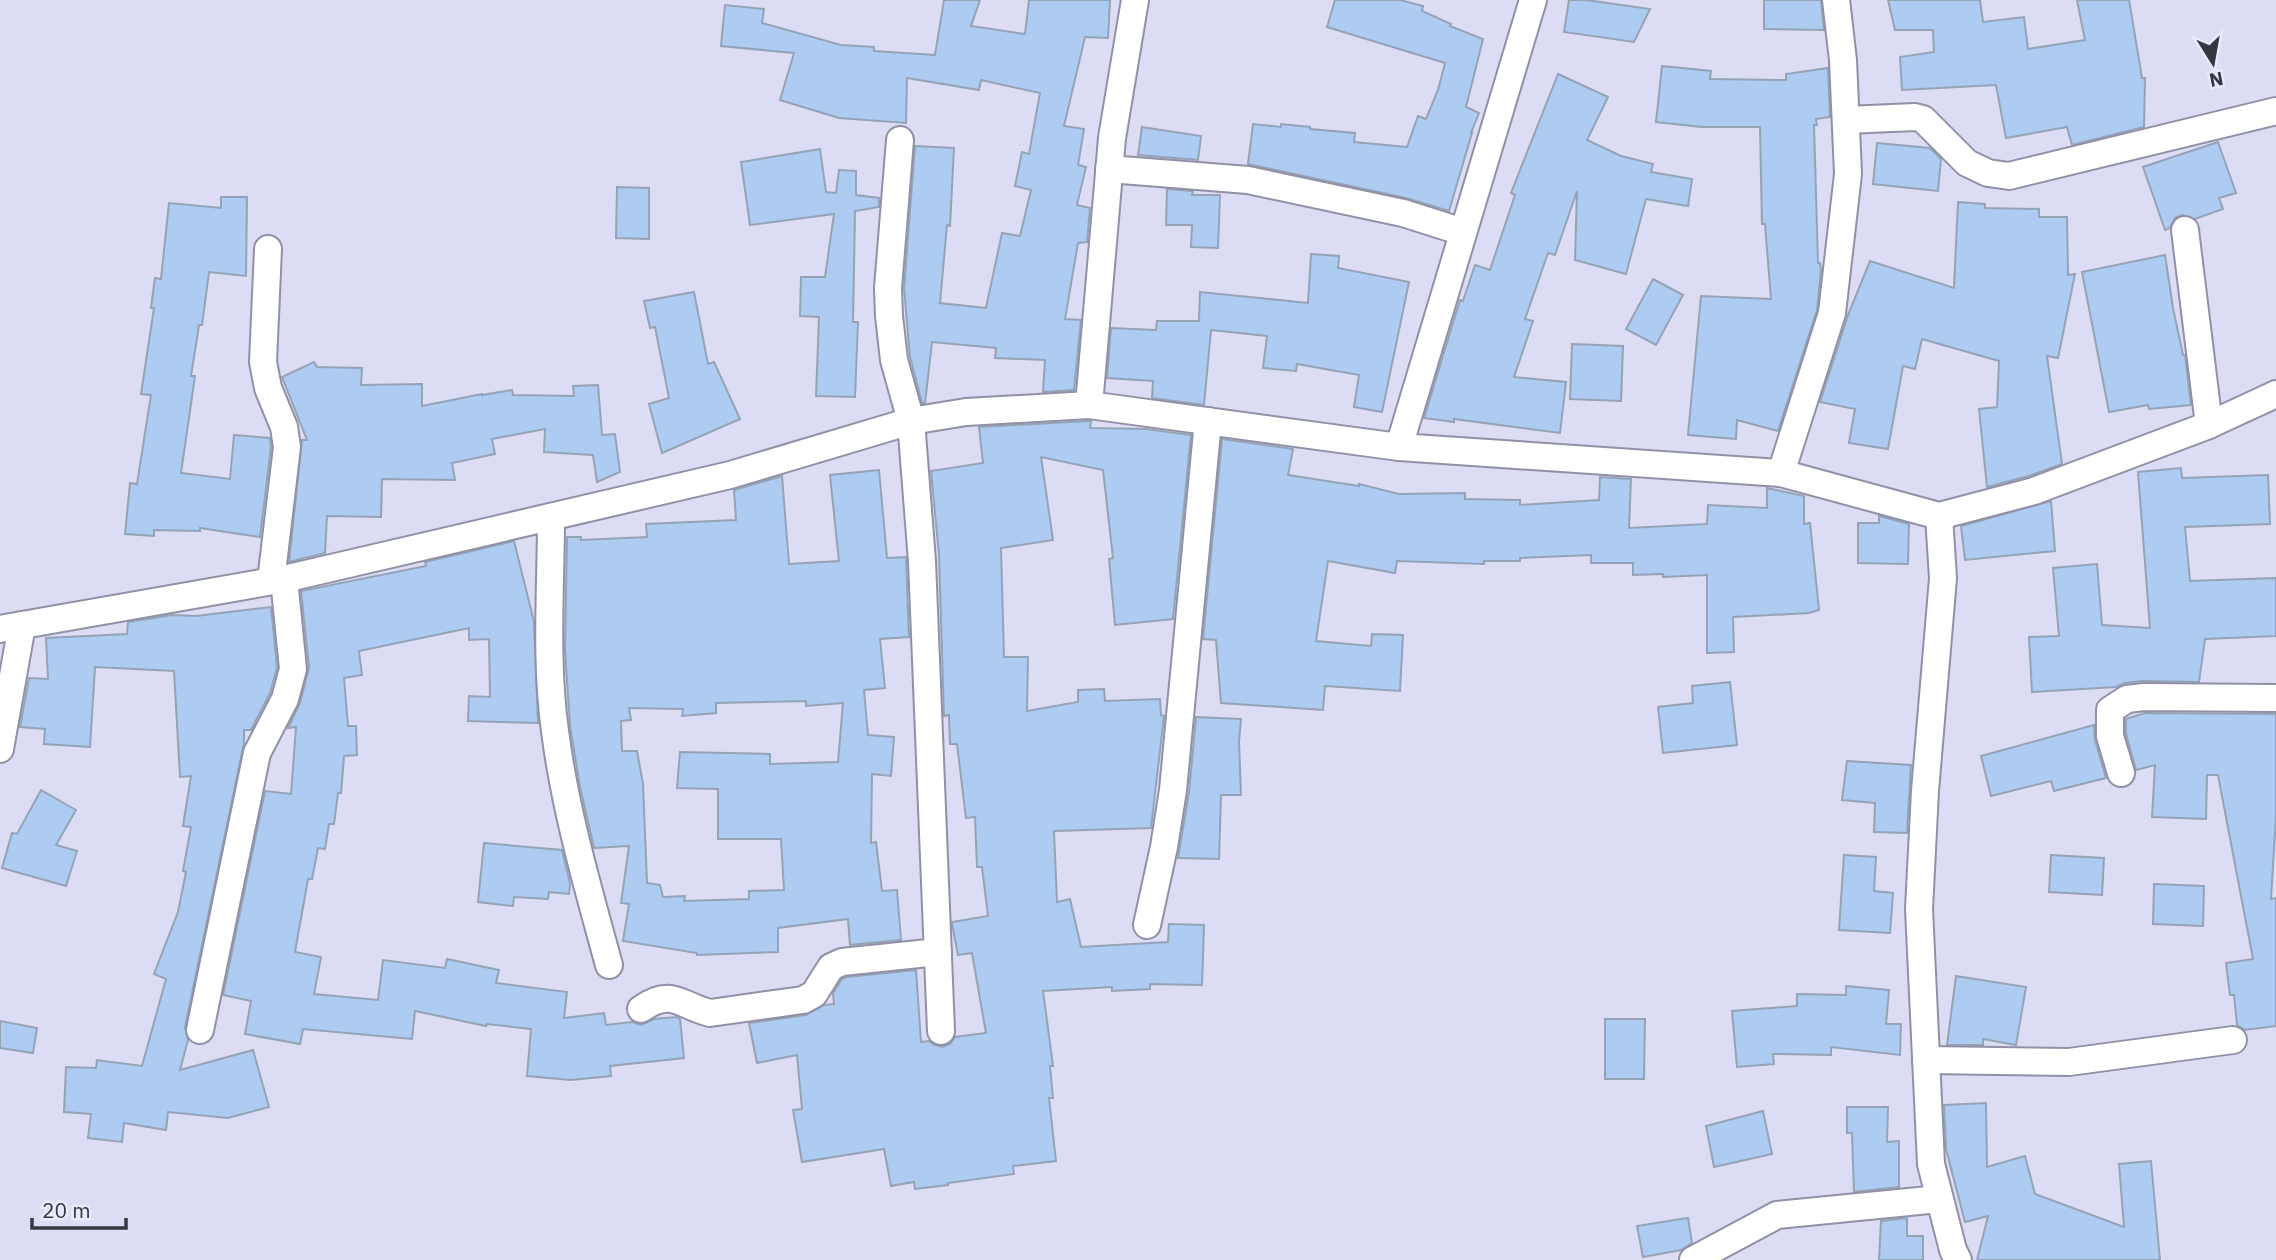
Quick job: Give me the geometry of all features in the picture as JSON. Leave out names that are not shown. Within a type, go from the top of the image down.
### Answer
[{"type":"street","points":[[1089,405],[1112,138],[1135,0]]},
{"type":"street","points":[[1399,447],[1533,0]]},
{"type":"street","points":[[1781,473],[1832,313],[1848,174],[1843,60],[1836,0]]},
{"type":"street","points":[[1846,120],[1919,118],[1933,127],[1948,146],[1967,163],[1996,175],[2009,176],[2276,111]]},
{"type":"street","points":[[900,140],[888,288],[894,360],[911,421],[923,574],[941,1031]]},
{"type":"street","points":[[1109,169],[1248,180],[1403,213],[1464,232]]},
{"type":"street","points":[[2185,230],[2209,425]]},
{"type":"street","points":[[200,1030],[257,753],[285,699],[293,669],[277,580],[287,447],[284,427],[268,388],[263,362],[268,249]]},
{"type":"street","points":[[0,749],[11,627],[277,580],[730,475],[911,421],[966,412],[1089,405],[1399,447],[1781,473],[1939,516],[2034,491],[2209,425],[2276,394]]},
{"type":"street","points":[[1147,925],[1164,847],[1175,767],[1208,421]]},
{"type":"street","points":[[1939,516],[1943,578],[1925,791],[1919,909],[1931,1164],[1953,1250],[1958,1260]]},
{"type":"street","points":[[551,517],[550,670],[555,730],[574,826],[609,965]]},
{"type":"street","points":[[2121,773],[2110,736],[2110,710],[2127,699],[2276,698]]},
{"type":"street","points":[[641,1009],[659,999],[672,998],[710,1013],[803,1000],[814,994],[831,967],[842,962],[939,952]]},
{"type":"street","points":[[1926,1060],[2069,1062],[2233,1041]]},
{"type":"street","points":[[1693,1260],[1777,1215],[1939,1199]]},
{"type":"building","points":[[944,0],[980,0],[971,26],[1025,34],[1029,0],[1110,0],[1108,38],[1085,37],[1064,126],[1084,129],[1078,165],[1086,167],[1077,205],[1090,208],[1087,242],[1078,243],[1065,319],[1081,320],[1074,390],[1043,392],[1045,360],[995,358],[996,348],[932,342],[925,403],[922,403],[910,357],[904,288],[915,146],[954,148],[950,226],[947,225],[940,303],[986,308],[1002,233],[1020,236],[1031,190],[1015,186],[1022,152],[1029,154],[1040,93],[981,80],[979,90],[907,78],[906,123],[839,118],[780,100],[794,53],[721,46],[725,5],[764,9],[762,23],[841,45],[874,47],[874,51],[935,55]]},
{"type":"building","points":[[1335,0],[1400,0],[1423,6],[1422,11],[1483,39],[1466,107],[1479,113],[1449,211],[1406,198],[1248,164],[1253,124],[1281,127],[1281,124],[1355,133],[1354,142],[1407,147],[1418,116],[1426,119],[1445,63],[1327,27]]},
{"type":"building","points":[[1569,0],[1650,9],[1634,42],[1564,32]]},
{"type":"building","points":[[1764,0],[1821,0],[1824,30],[1764,29]]},
{"type":"building","points":[[1888,0],[1980,0],[1983,22],[2024,17],[2028,49],[2085,40],[2077,0],[2129,0],[2142,78],[2145,78],[2144,127],[2072,145],[2067,127],[2006,138],[1996,85],[1902,90],[1900,57],[1934,52],[1933,30],[1895,30]]},
{"type":"building","points":[[1662,66],[1711,71],[1710,79],[1786,80],[1786,74],[1828,68],[1830,117],[1816,119],[1817,125],[1814,125],[1818,263],[1821,270],[1817,310],[1778,431],[1737,420],[1736,439],[1688,435],[1701,296],[1771,299],[1765,224],[1762,224],[1760,127],[1702,127],[1656,122]]},
{"type":"building","points":[[1558,74],[1608,97],[1587,140],[1621,156],[1653,164],[1651,172],[1692,179],[1688,206],[1646,199],[1626,274],[1575,260],[1577,191],[1555,255],[1548,253],[1525,319],[1533,321],[1514,377],[1566,382],[1560,433],[1454,419],[1454,422],[1424,418],[1460,300],[1463,301],[1475,265],[1490,270],[1515,195],[1511,193]]},
{"type":"building","points":[[1142,127],[1201,136],[1198,160],[1138,155]]},
{"type":"building","points":[[2218,142],[2236,193],[2219,198],[2223,209],[2195,219],[2182,215],[2175,218],[2170,228],[2165,230],[2143,167]]},
{"type":"building","points":[[1877,143],[1930,148],[1941,159],[1938,191],[1873,184]]},
{"type":"building","points":[[820,149],[826,192],[836,193],[839,170],[856,171],[856,195],[879,198],[879,207],[855,211],[853,322],[858,322],[855,397],[816,396],[819,317],[800,316],[801,277],[825,277],[834,214],[750,225],[741,162]]},
{"type":"building","points":[[617,187],[649,188],[649,239],[616,238]]},
{"type":"building","points":[[1167,189],[1193,191],[1192,195],[1220,195],[1218,248],[1191,247],[1192,225],[1166,225]]},
{"type":"building","points":[[221,197],[247,197],[246,276],[209,272],[202,325],[199,325],[191,376],[195,376],[181,473],[230,479],[234,435],[270,438],[260,537],[200,528],[200,531],[154,530],[154,536],[125,534],[130,483],[137,484],[151,395],[141,394],[154,308],[151,308],[155,278],[161,279],[169,203],[221,208]]},
{"type":"building","points":[[1958,202],[1985,204],[1985,208],[2039,209],[2039,217],[2067,217],[2068,275],[2075,274],[2058,358],[2047,356],[2062,464],[1987,487],[1979,409],[1997,407],[1999,361],[1922,339],[1915,369],[1903,366],[1888,449],[1849,443],[1855,409],[1820,402],[1848,315],[1870,261],[1954,288]]},
{"type":"building","points":[[1311,254],[1339,256],[1338,268],[1409,282],[1382,412],[1354,407],[1359,375],[1297,364],[1296,371],[1263,368],[1267,336],[1211,330],[1204,405],[1152,398],[1153,381],[1107,378],[1111,328],[1156,330],[1157,321],[1199,321],[1200,292],[1308,303]]},
{"type":"building","points":[[2165,255],[2173,308],[2185,355],[2191,405],[2149,409],[2148,405],[2109,412],[2082,272]]},
{"type":"building","points":[[1653,279],[1683,295],[1656,345],[1626,329]]},
{"type":"building","points":[[694,292],[708,364],[714,362],[740,419],[662,453],[649,404],[669,398],[655,327],[650,328],[644,301]]},
{"type":"building","points":[[1572,344],[1623,346],[1621,401],[1570,399]]},
{"type":"building","points":[[314,362],[317,367],[362,368],[361,385],[422,384],[422,406],[512,390],[513,395],[574,396],[573,386],[598,385],[602,435],[615,434],[620,472],[597,482],[593,455],[544,452],[545,429],[492,439],[495,454],[452,463],[455,480],[382,479],[381,517],[327,516],[325,553],[289,562],[302,440],[307,440],[282,377]]},
{"type":"building","points":[[1091,421],[1090,428],[1146,429],[1191,435],[1173,619],[1115,625],[1109,559],[1113,558],[1103,470],[1041,457],[1053,540],[1001,548],[1004,657],[1028,657],[1027,711],[1078,702],[1078,690],[1104,689],[1105,701],[1160,699],[1161,715],[1164,716],[1151,828],[1054,831],[1057,902],[1070,899],[1081,947],[1168,942],[1169,924],[1204,925],[1202,985],[1150,984],[1150,989],[1112,991],[1112,987],[1043,991],[1053,1066],[1050,1066],[1053,1098],[1049,1098],[1056,1161],[1013,1166],[1014,1174],[915,1189],[914,1182],[891,1186],[884,1149],[802,1162],[793,1110],[802,1109],[797,1055],[757,1063],[749,1023],[806,1015],[824,1005],[834,1004],[833,993],[846,977],[916,970],[921,1042],[929,1041],[942,1047],[950,1044],[955,1037],[986,1033],[972,953],[958,955],[952,924],[988,916],[982,867],[977,867],[975,817],[966,818],[957,744],[950,744],[949,715],[944,716],[939,555],[931,471],[983,463],[979,427]]},
{"type":"building","points":[[1222,439],[1293,449],[1288,475],[1359,484],[1399,494],[1465,493],[1465,499],[1520,500],[1520,505],[1599,500],[1600,477],[1631,479],[1629,528],[1707,524],[1708,505],[1767,508],[1767,488],[1804,496],[1804,524],[1810,523],[1819,610],[1809,613],[1733,617],[1734,652],[1707,653],[1707,575],[1633,575],[1633,563],[1591,563],[1591,555],[1484,561],[1484,564],[1397,561],[1395,573],[1328,561],[1316,641],[1371,646],[1372,634],[1403,635],[1400,691],[1325,686],[1323,710],[1221,703],[1216,640],[1203,639]]},
{"type":"building","points":[[2181,468],[2182,478],[2268,475],[2270,524],[2185,527],[2190,581],[2276,578],[2276,636],[2205,639],[2199,682],[2142,681],[2116,687],[2032,692],[2029,637],[2059,636],[2053,568],[2097,564],[2102,625],[2150,628],[2138,472]]},
{"type":"building","points":[[879,470],[887,558],[906,557],[909,637],[880,639],[885,688],[864,690],[868,735],[894,737],[891,776],[872,774],[871,843],[876,842],[882,891],[897,890],[901,940],[850,945],[848,919],[778,928],[778,952],[697,955],[623,941],[629,904],[621,903],[629,846],[594,848],[570,726],[565,650],[567,537],[581,537],[581,540],[647,537],[646,524],[736,520],[734,490],[782,476],[789,564],[839,561],[830,475]],"holes":[[[806,701],[806,706],[843,703],[838,762],[770,764],[770,754],[680,752],[677,788],[718,789],[718,839],[781,839],[784,890],[749,891],[749,899],[684,901],[685,896],[663,897],[660,885],[647,883],[643,784],[637,751],[622,751],[621,721],[631,720],[629,708],[683,709],[682,716],[716,713],[716,703]]]},
{"type":"building","points":[[2051,501],[2055,551],[1965,560],[1961,526]]},
{"type":"building","points":[[1879,516],[1909,524],[1908,564],[1858,563],[1858,523],[1879,523]]},
{"type":"building","points":[[514,541],[534,622],[538,723],[468,721],[469,696],[490,697],[489,639],[469,640],[469,628],[359,651],[362,675],[344,678],[348,726],[356,726],[357,755],[344,756],[341,793],[338,793],[334,824],[329,824],[325,849],[318,848],[312,879],[308,879],[295,952],[321,957],[314,994],[378,1000],[383,960],[445,968],[447,959],[499,970],[496,983],[567,992],[564,1018],[604,1013],[606,1025],[632,1022],[641,1025],[654,1019],[677,1017],[680,1019],[684,1058],[610,1066],[611,1076],[571,1080],[527,1076],[531,1029],[486,1026],[415,1011],[412,1039],[303,1029],[300,1044],[245,1034],[251,1001],[223,995],[265,791],[291,794],[296,727],[288,728],[300,703],[309,668],[301,591],[426,566],[425,562]]},
{"type":"building","points":[[271,607],[277,668],[270,693],[251,730],[244,730],[244,743],[185,1027],[188,1040],[180,1070],[253,1050],[269,1107],[228,1118],[168,1112],[166,1130],[124,1123],[122,1142],[88,1138],[91,1114],[64,1112],[66,1067],[96,1068],[97,1060],[142,1066],[166,979],[154,974],[178,912],[186,872],[183,871],[191,827],[183,826],[191,776],[180,777],[174,671],[95,667],[90,747],[44,744],[45,729],[20,727],[29,678],[48,679],[46,638],[127,634],[128,622],[172,615],[196,616]]},
{"type":"building","points":[[1730,682],[1737,745],[1663,753],[1658,707],[1693,703],[1692,686]]},
{"type":"building","points":[[2145,713],[2276,714],[2276,816],[2271,899],[2276,898],[2276,1026],[2245,1030],[2237,1025],[2234,995],[2230,995],[2226,963],[2253,959],[2218,775],[2207,775],[2206,819],[2152,817],[2155,765],[2136,770],[2126,734],[2126,719]]},
{"type":"building","points":[[1196,717],[1241,719],[1241,795],[1221,795],[1219,859],[1178,858],[1189,792]]},
{"type":"building","points":[[2094,725],[2095,740],[2106,778],[2054,791],[2051,781],[1991,796],[1981,756]]},
{"type":"building","points":[[1847,761],[1911,765],[1907,833],[1874,832],[1875,803],[1842,800]]},
{"type":"building","points":[[41,790],[76,810],[56,845],[77,851],[66,886],[2,868],[12,833],[17,834]]},
{"type":"building","points":[[484,843],[562,850],[570,883],[569,894],[549,892],[548,899],[514,897],[513,906],[478,902]]},
{"type":"building","points":[[1844,855],[1876,857],[1874,891],[1893,893],[1890,933],[1839,930]]},
{"type":"building","points":[[2051,855],[2104,858],[2102,895],[2049,892]]},
{"type":"building","points":[[2154,884],[2204,886],[2203,926],[2153,924]]},
{"type":"building","points":[[1956,976],[2026,987],[2016,1045],[1983,1039],[1983,1045],[1947,1045]]},
{"type":"building","points":[[1846,986],[1889,990],[1886,1024],[1901,1024],[1900,1055],[1831,1047],[1831,1055],[1773,1054],[1774,1064],[1737,1067],[1732,1011],[1797,1006],[1797,994],[1846,995]]},
{"type":"building","points":[[1605,1019],[1645,1019],[1644,1079],[1605,1079]]},
{"type":"building","points":[[0,1021],[37,1028],[33,1053],[0,1048]]},
{"type":"building","points":[[1986,1103],[1987,1167],[2025,1156],[2035,1194],[2124,1227],[2119,1164],[2151,1161],[2160,1260],[1977,1260],[1988,1216],[1965,1222],[1946,1149],[1944,1105]]},
{"type":"building","points":[[1847,1107],[1888,1107],[1887,1142],[1899,1141],[1899,1187],[1854,1192],[1852,1133],[1847,1133]]},
{"type":"building","points":[[1763,1111],[1772,1154],[1714,1167],[1706,1126]]},
{"type":"building","points":[[1688,1218],[1692,1243],[1681,1250],[1643,1257],[1637,1226]]},
{"type":"building","points":[[1907,1218],[1907,1236],[1923,1236],[1923,1260],[1879,1260],[1881,1221]]}]
